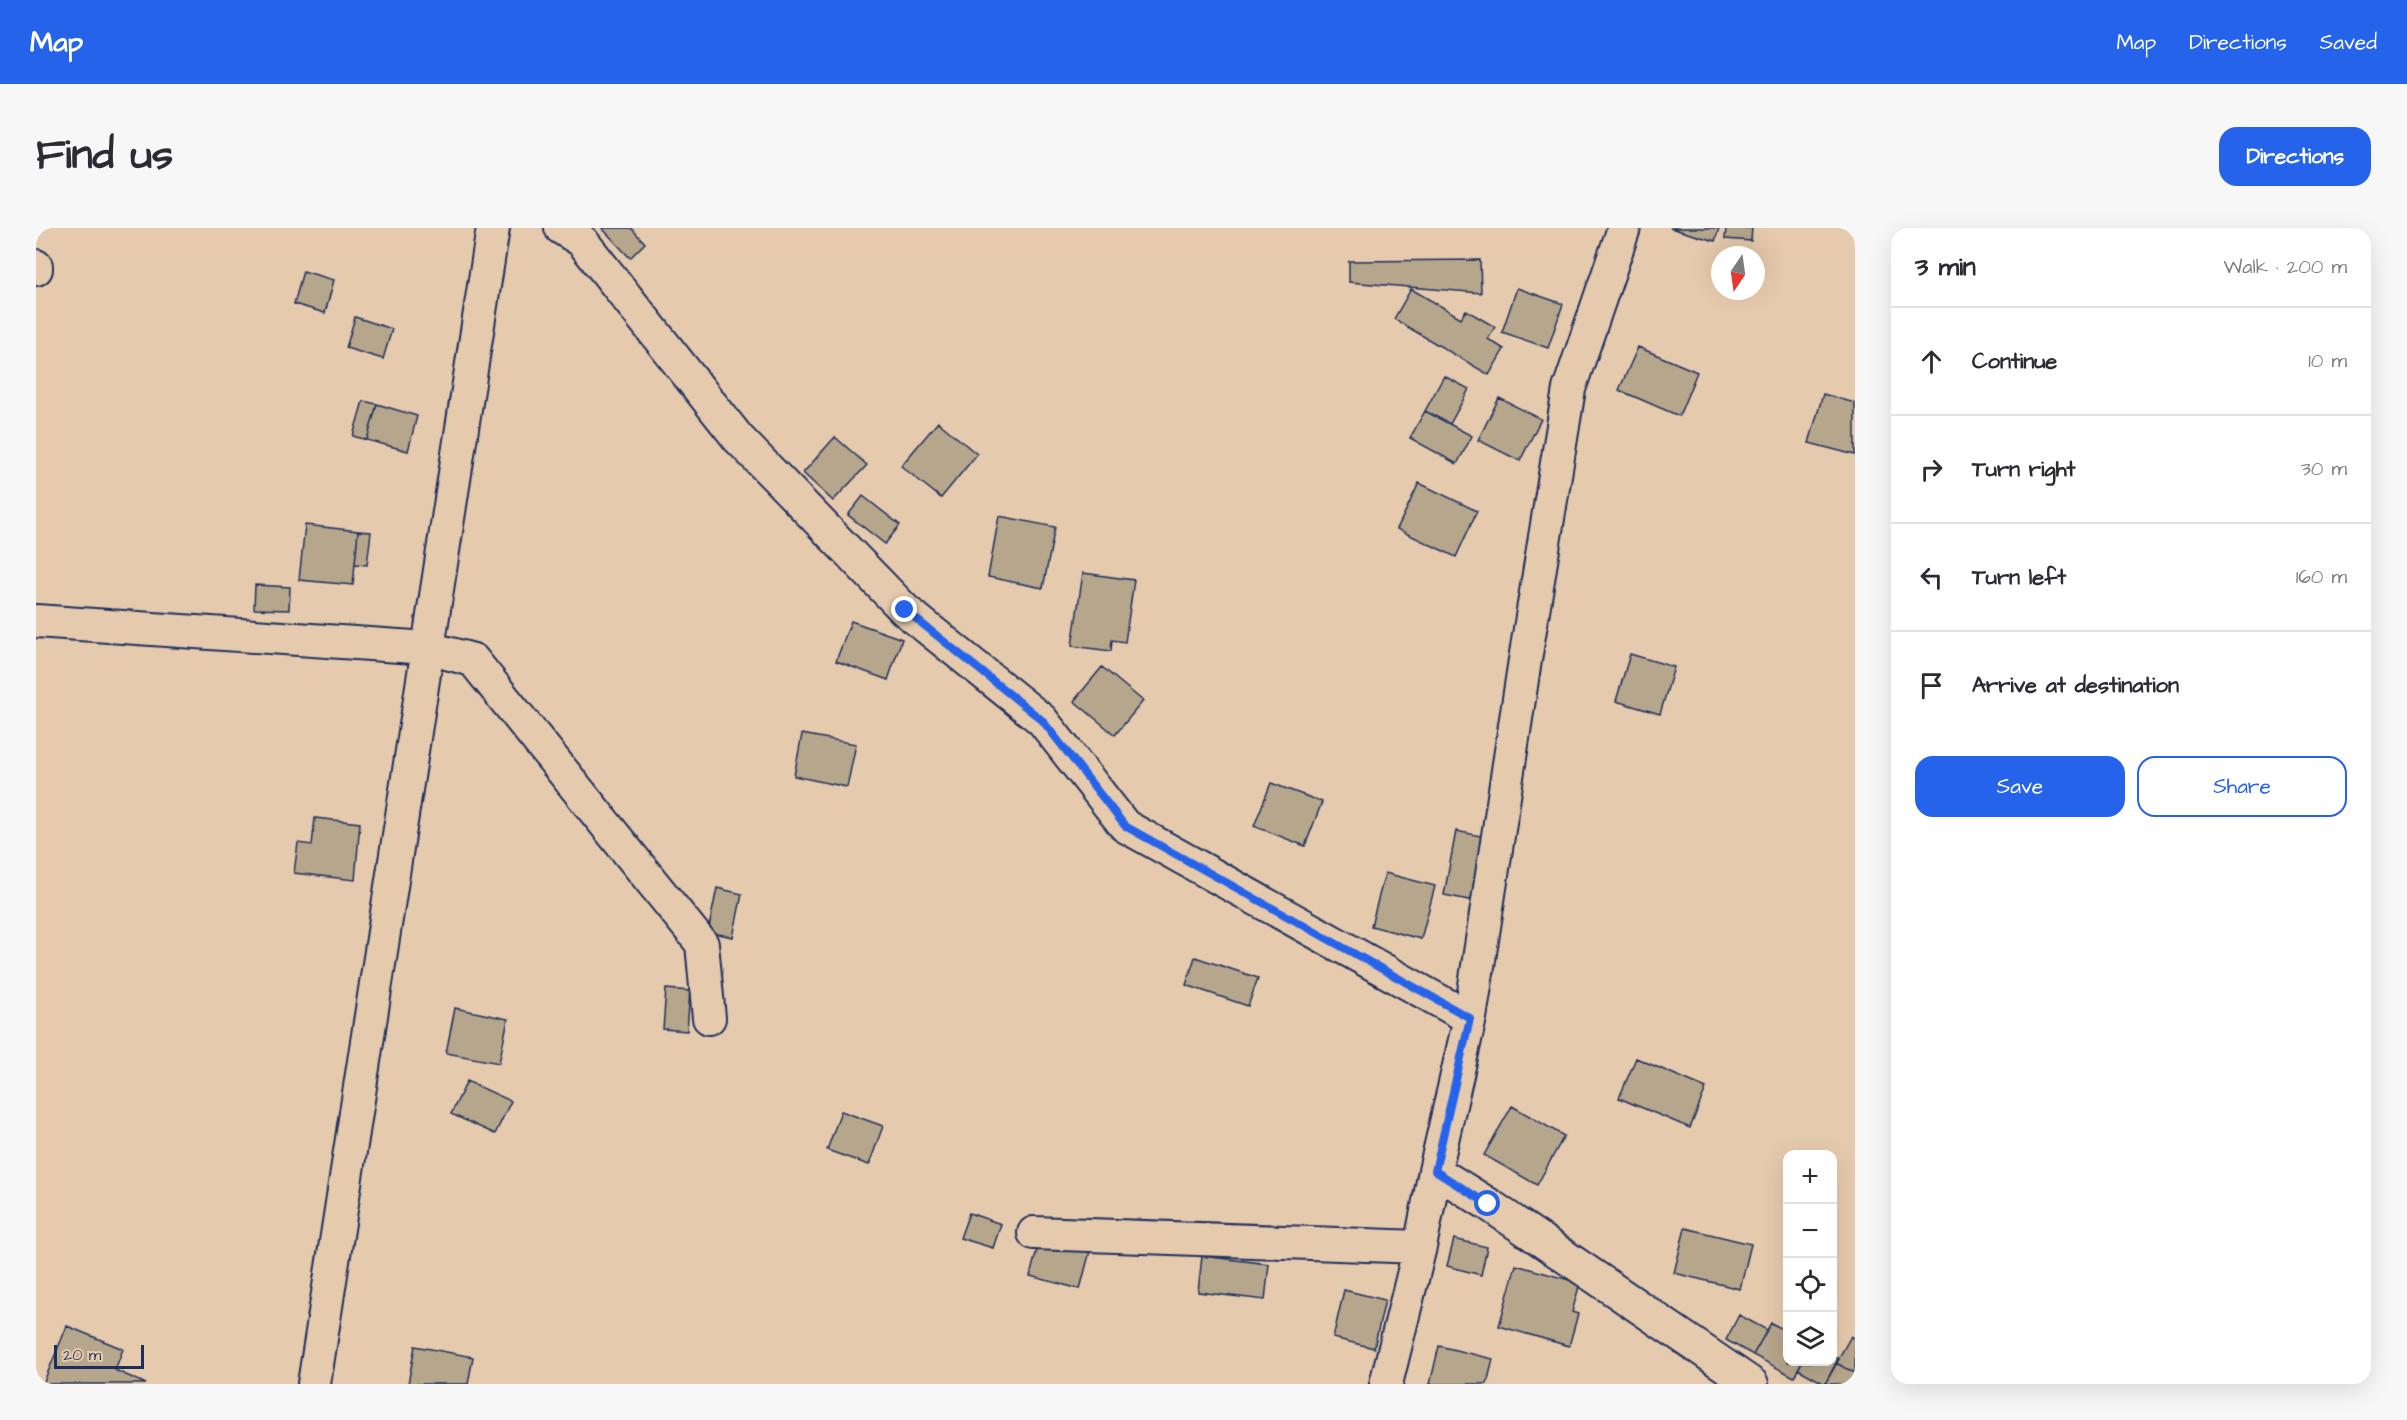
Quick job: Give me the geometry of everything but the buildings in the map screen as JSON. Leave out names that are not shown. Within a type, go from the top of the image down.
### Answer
[{"type":"street","points":[[314,1384],[494,228]]},
{"type":"street","points":[[561,228],[582,241],[738,438],[905,610],[1042,720],[1125,826],[1470,1018]]},
{"type":"street","points":[[1386,1384],[1420,1247],[1470,1018],[1569,389],[1624,228]]},
{"type":"street","points":[[36,621],[428,648],[473,660],[702,944],[708,1018]]},
{"type":"street","points":[[1435,1171],[1497,1210],[1752,1384]]},
{"type":"street","points":[[1034,1233],[1420,1247]]},
{"type":"route","points":[[905,610],[1042,720],[1125,826],[1470,1018],[1435,1171],[1488,1204]]}]
